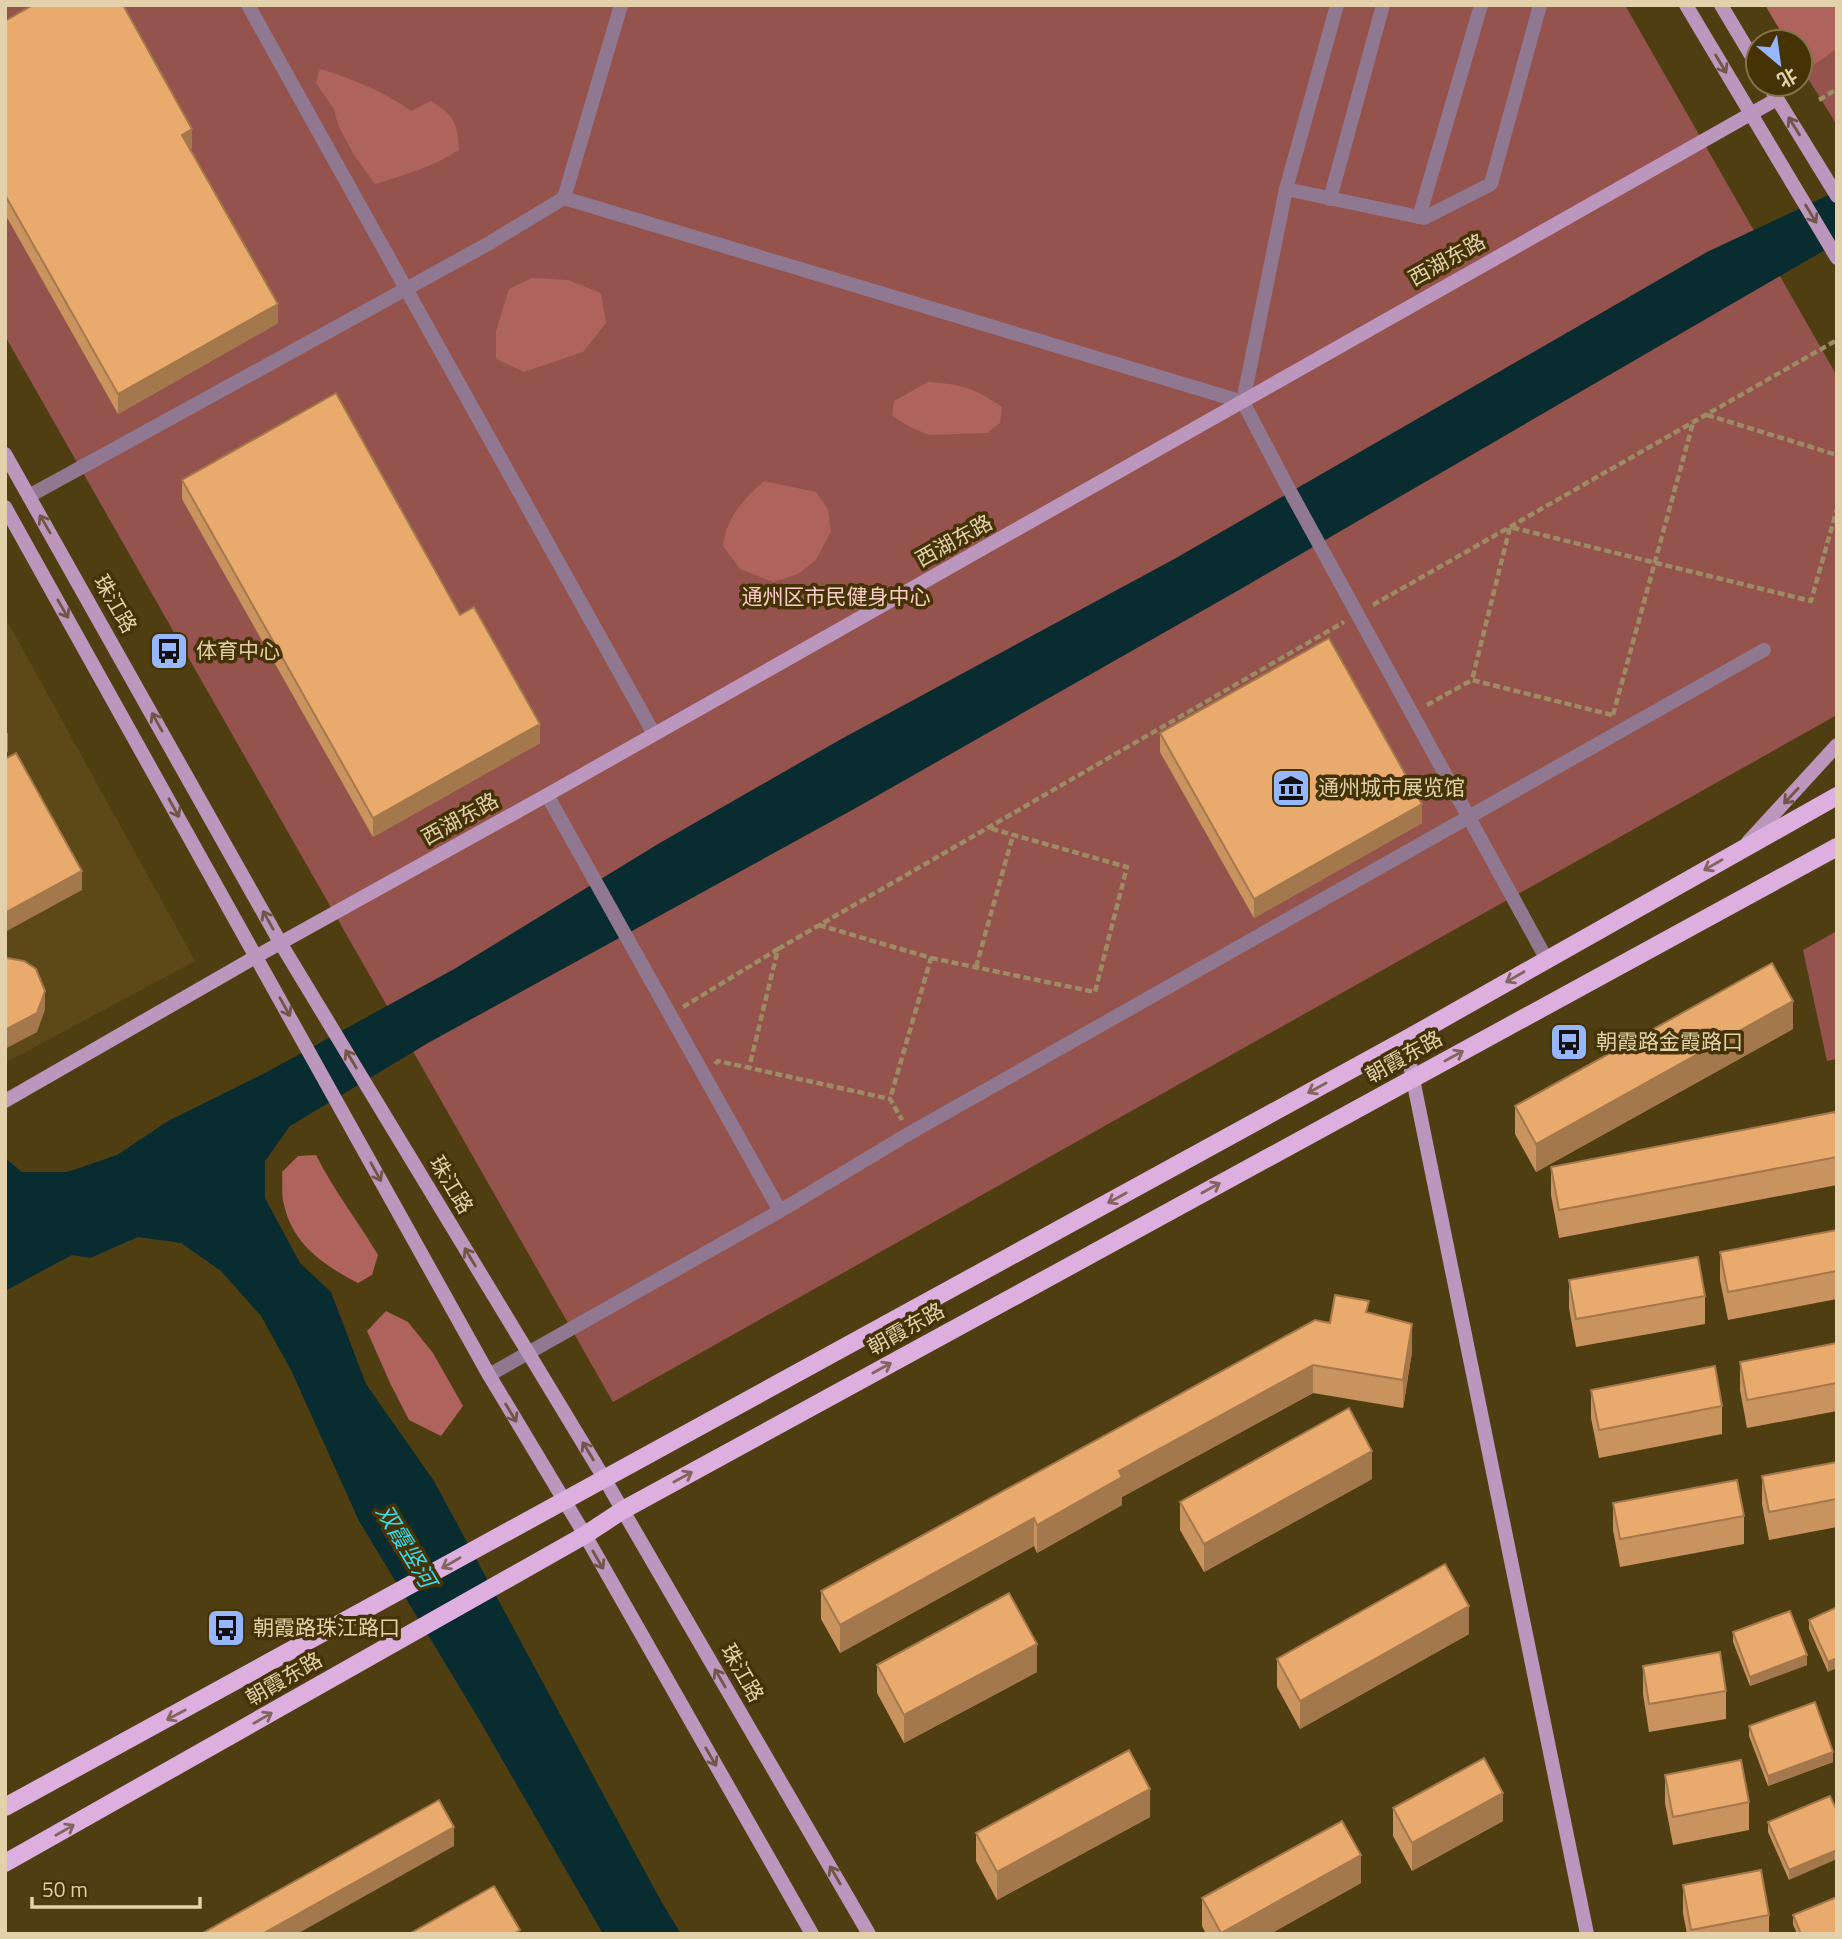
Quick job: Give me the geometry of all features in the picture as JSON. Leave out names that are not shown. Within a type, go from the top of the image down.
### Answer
[{"type":"main road","name":"朝霞东路","points":[[5,1808],[1405,1040],[1837,796]]},
{"type":"main road","name":"朝霞东路","points":[[5,1863],[584,1535],[623,1510],[1837,847]]},
{"type":"street","points":[[1686,5],[1837,258]]},
{"type":"street","points":[[1721,5],[1744,44]]},
{"type":"street","points":[[1777,99],[1837,196]]},
{"type":"street","name":"西湖东路","points":[[5,1101],[257,956],[548,795],[1777,99]]},
{"type":"street","name":"珠江路","points":[[5,454],[281,944],[604,1478],[869,1934]]},
{"type":"street","points":[[5,508],[489,1375],[584,1535],[812,1934]]},
{"type":"street","points":[[1742,849],[1837,746]]},
{"type":"street","points":[[1405,1040],[1587,1934]]},
{"type":"lane","points":[[248,5],[654,734]]},
{"type":"lane","points":[[29,496],[486,245],[564,198],[621,5]]},
{"type":"lane","points":[[1337,5],[1286,190],[1244,402],[1285,482],[1547,960]]},
{"type":"lane","points":[[1330,199],[1383,5]]},
{"type":"lane","points":[[1419,217],[1481,5]]},
{"type":"lane","points":[[1286,190],[1424,218],[1491,184],[1540,5]]},
{"type":"lane","points":[[564,198],[1244,402]]},
{"type":"lane","points":[[489,1375],[910,1133],[1764,650]]},
{"type":"lane","points":[[548,795],[780,1210]]},
{"type":"path","points":[[1819,100],[1837,89]]},
{"type":"path","points":[[671,1015],[778,949],[988,827],[1837,341]]},
{"type":"path","points":[[1706,414],[1837,455]]},
{"type":"path","points":[[1606,740],[1693,422]]},
{"type":"path","points":[[1510,527],[1811,601],[1837,509]]},
{"type":"path","points":[[1472,680],[1510,527]]},
{"type":"path","points":[[1413,713],[1472,680],[1613,716]]},
{"type":"path","points":[[819,925],[931,958],[1095,992],[1127,867],[988,827]]},
{"type":"path","points":[[976,967],[1013,835]]},
{"type":"path","points":[[749,1068],[778,949]]},
{"type":"path","points":[[910,1133],[890,1099],[931,958]]},
{"type":"path","points":[[703,1075],[718,1061],[890,1099]]},
{"type":"shaded area","points":[[1765,5],[1837,5],[1837,49],[1814,65],[1814,28],[1779,28]]},
{"type":"shaded area","points":[[320,69],[367,86],[411,111],[431,101],[453,121],[459,150],[429,166],[375,184],[354,155],[338,125],[334,109],[316,83]]},
{"type":"shaded area","points":[[532,278],[568,280],[601,293],[606,323],[583,352],[524,372],[496,359],[496,331],[509,289]]},
{"type":"shaded area","points":[[928,382],[958,386],[984,395],[1002,407],[1000,423],[987,433],[929,435],[892,416],[894,401]]},
{"type":"shaded area","points":[[764,481],[816,492],[828,509],[831,531],[816,560],[798,574],[773,582],[740,569],[723,546],[728,526],[737,510]]},
{"type":"shaded area","points":[[5,617],[195,961],[5,1063]]},
{"type":"shaded area","points":[[316,1155],[378,1255],[372,1275],[358,1283],[312,1253],[288,1219],[283,1201],[282,1172],[298,1156]]},
{"type":"shaded area","points":[[386,1311],[408,1322],[433,1353],[463,1406],[441,1436],[409,1420],[367,1331]]},
{"type":"green space","name":"通州区市民健身中心","points":[[5,5],[1625,5],[1837,376],[1837,715],[613,1402],[5,336]]},
{"type":"green space","points":[[1837,49],[1837,125],[1814,88],[1814,65]]},
{"type":"green space","points":[[1837,931],[1837,1059],[1827,1061],[1803,950]]},
{"type":"water","name":"双霞竖河","points":[[1837,191],[1837,243],[1239,590],[854,809],[428,1043],[290,1126],[265,1161],[265,1198],[300,1263],[331,1292],[366,1384],[434,1481],[681,1934],[603,1934],[477,1716],[359,1521],[291,1370],[261,1316],[221,1271],[181,1243],[138,1237],[90,1258],[72,1255],[5,1291],[5,1158],[22,1172],[67,1172],[117,1155],[168,1121],[265,1073],[456,968],[658,844],[843,738],[1176,558],[1707,252]]},
{"type":"building","points":[[33,5],[123,5],[192,129],[182,135],[278,304],[118,394],[5,195],[5,21]]},
{"type":"building","points":[[336,393],[460,615],[474,607],[540,724],[373,818],[182,480]]},
{"type":"building","name":"通州城市展览馆","points":[[1329,638],[1422,804],[1254,899],[1160,733]]},
{"type":"building","points":[[16,753],[82,871],[5,913],[5,759]]},
{"type":"building","points":[[5,959],[24,961],[36,969],[45,991],[37,1013],[5,1030]]},
{"type":"building","points":[[1772,963],[1793,1001],[1536,1144],[1515,1106]]},
{"type":"building","points":[[1835,1112],[1837,1157],[1559,1210],[1551,1167]]},
{"type":"building","points":[[1837,1230],[1837,1271],[1728,1292],[1720,1252]]},
{"type":"building","points":[[1698,1257],[1705,1296],[1576,1319],[1569,1280]]},
{"type":"building","points":[[1335,1295],[1369,1301],[1366,1312],[1412,1324],[1403,1380],[1313,1365],[1119,1471],[1122,1477],[1037,1525],[1034,1518],[840,1625],[821,1591],[1315,1320],[1330,1323]]},
{"type":"building","points":[[1837,1343],[1837,1383],[1747,1400],[1740,1362]]},
{"type":"building","points":[[1715,1366],[1722,1406],[1599,1430],[1591,1390]]},
{"type":"building","points":[[1349,1408],[1372,1451],[1204,1544],[1180,1502]]},
{"type":"building","points":[[1837,1462],[1837,1499],[1769,1512],[1762,1476]]},
{"type":"building","points":[[1737,1480],[1744,1516],[1620,1539],[1613,1503]]},
{"type":"building","points":[[1445,1564],[1469,1606],[1300,1701],[1277,1659]]},
{"type":"building","points":[[1009,1593],[1037,1644],[904,1715],[877,1665]]},
{"type":"building","points":[[1837,1607],[1837,1658],[1828,1662],[1809,1620]]},
{"type":"building","points":[[1790,1611],[1807,1655],[1750,1677],[1733,1632]]},
{"type":"building","points":[[1720,1652],[1726,1691],[1649,1704],[1643,1666]]},
{"type":"building","points":[[1815,1702],[1833,1752],[1768,1776],[1749,1726]]},
{"type":"building","points":[[1129,1750],[1150,1789],[997,1872],[976,1833]]},
{"type":"building","points":[[1484,1758],[1503,1793],[1412,1843],[1393,1808]]},
{"type":"building","points":[[1741,1760],[1749,1802],[1673,1817],[1665,1775]]},
{"type":"building","points":[[1830,1796],[1837,1811],[1837,1850],[1789,1870],[1768,1822]]},
{"type":"building","points":[[439,1800],[454,1827],[262,1934],[201,1934]]},
{"type":"building","points":[[1342,1821],[1361,1855],[1221,1933],[1202,1898]]},
{"type":"building","points":[[1761,1870],[1769,1915],[1691,1930],[1683,1885]]},
{"type":"building","points":[[494,1886],[520,1930],[513,1934],[409,1934]]},
{"type":"building","points":[[1837,1897],[1837,1934],[1801,1934],[1793,1915]]},
{"type":"place","name":"体育中心","points":[[169,651]]},
{"type":"place","name":"通州城市展览馆","points":[[1291,788]]},
{"type":"place","name":"朝霞路金霞路口","points":[[1569,1042]]},
{"type":"place","name":"朝霞路珠江路口","points":[[226,1628]]}]
